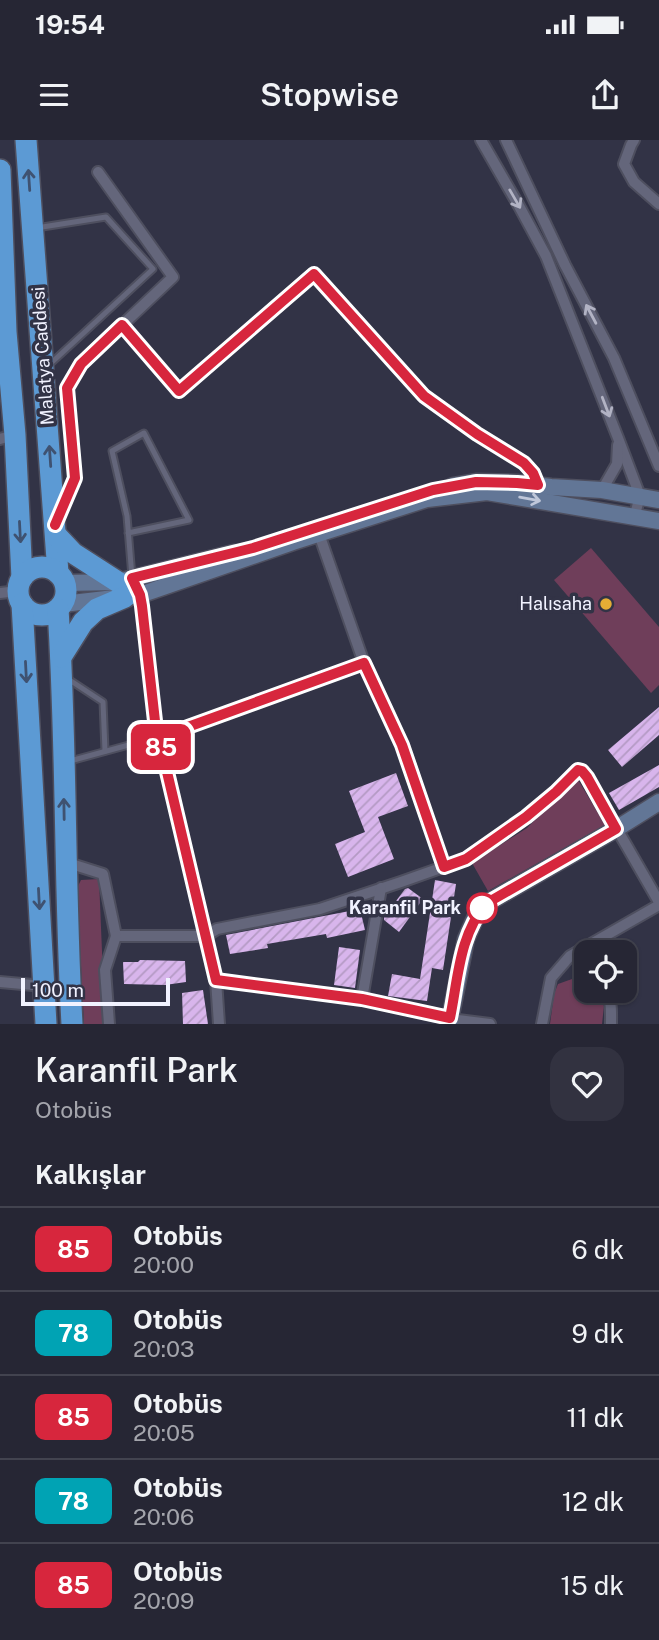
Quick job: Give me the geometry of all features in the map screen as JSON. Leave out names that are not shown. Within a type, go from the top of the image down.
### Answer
[{"type":"highway","name":"Malatya Caddesi","points":[[26,140],[61,592],[65,862],[72,1024]]},
{"type":"highway","name":"Malatya Caddesi","points":[[0,170],[6,332],[4,438],[46,1024]]},
{"type":"highway","points":[[56,530],[73,553],[129,588],[97,609],[83,622],[61,666]]},
{"type":"highway","points":[[43,567],[51,569],[61,592],[46,615],[39,615],[26,609],[15,591],[28,572],[43,567]]},
{"type":"street","points":[[481,140],[546,256],[640,496],[634,518]]},
{"type":"street","points":[[506,140],[565,265],[614,358],[659,466]]},
{"type":"street","points":[[634,140],[624,164],[634,182],[659,205]]},
{"type":"street","points":[[56,530],[75,478],[67,388],[81,364],[173,277],[98,172]]},
{"type":"street","points":[[122,325],[179,391],[314,274],[424,396],[524,463],[533,473],[538,485]]},
{"type":"street","points":[[602,490],[617,464],[618,438]]},
{"type":"street","points":[[129,588],[433,490],[476,482],[602,490],[659,500]]},
{"type":"street","points":[[61,592],[129,588],[319,534],[427,499],[487,492],[659,521]]},
{"type":"street","points":[[319,534],[364,663],[402,745],[444,867]]},
{"type":"street","points":[[129,588],[155,721],[216,980],[219,1024]]},
{"type":"street","points":[[159,737],[364,663]]},
{"type":"street","points":[[116,936],[206,936],[218,929],[320,909],[401,883],[466,859],[526,817],[578,770],[587,777],[659,904],[605,940]]},
{"type":"street","points":[[450,1021],[466,939],[477,915],[487,903],[659,802]]},
{"type":"street","points":[[65,862],[103,874],[116,936],[105,971],[109,1024]]},
{"type":"street","points":[[362,999],[381,888]]},
{"type":"street","points":[[542,1024],[551,978],[570,956],[574,955]]},
{"type":"street","points":[[216,980],[362,999],[450,1021],[490,1024]]},
{"type":"street","points":[[0,982],[44,986]]},
{"type":"street","points":[[610,1003],[611,1024]]},
{"type":"lane","points":[[33,228],[106,217],[153,269],[44,370]]},
{"type":"lane","points":[[128,533],[189,520],[145,433],[112,451],[127,516],[129,588]]},
{"type":"lane","points":[[61,666],[103,702],[105,751]]},
{"type":"lane","points":[[63,762],[159,737]]},
{"type":"shaded area","name":"Halısaha","points":[[591,548],[659,627],[659,685],[651,693],[554,580]]},
{"type":"shaded area","points":[[577,778],[605,825],[488,891],[472,863],[527,828]]},
{"type":"shaded area","points":[[99,879],[105,1024],[84,1024],[77,888],[81,880]]},
{"type":"shaded area","points":[[572,979],[574,1003],[603,1003],[602,1024],[550,1024],[558,984]]},
{"type":"building","points":[[659,707],[659,735],[622,767],[608,750]]},
{"type":"building","points":[[659,765],[659,787],[619,810],[609,793]]},
{"type":"building","points":[[396,773],[408,806],[378,817],[394,859],[348,877],[335,844],[365,832],[349,791]]},
{"type":"building","points":[[435,880],[456,884],[443,970],[432,968],[427,1001],[388,996],[392,974],[420,979]]},
{"type":"building","points":[[408,888],[423,899],[399,932],[384,920],[384,917]]},
{"type":"building","points":[[360,909],[365,930],[327,938],[326,934],[267,944],[268,948],[230,954],[226,935]]},
{"type":"building","points":[[339,947],[360,950],[355,988],[334,985]]},
{"type":"building","points":[[185,961],[186,982],[165,985],[124,984],[123,962]]},
{"type":"building","points":[[203,990],[208,1024],[183,1024],[182,993]]},
{"type":"bus line","name":"85","points":[[55,525],[75,478],[67,388],[81,364],[122,325],[179,391],[314,274],[424,396],[524,463],[533,473],[538,485],[476,482],[433,490],[253,548],[132,578],[142,606],[155,721],[216,980],[362,999],[450,1018],[466,939],[477,915],[487,903],[616,829],[587,777],[578,770],[526,817],[466,859],[444,867],[402,745],[364,663],[185,728]]},
{"type":"place","name":"Halısaha","points":[[606,604]]},
{"type":"place","name":"Karanfil Park","points":[[482,908]]}]
